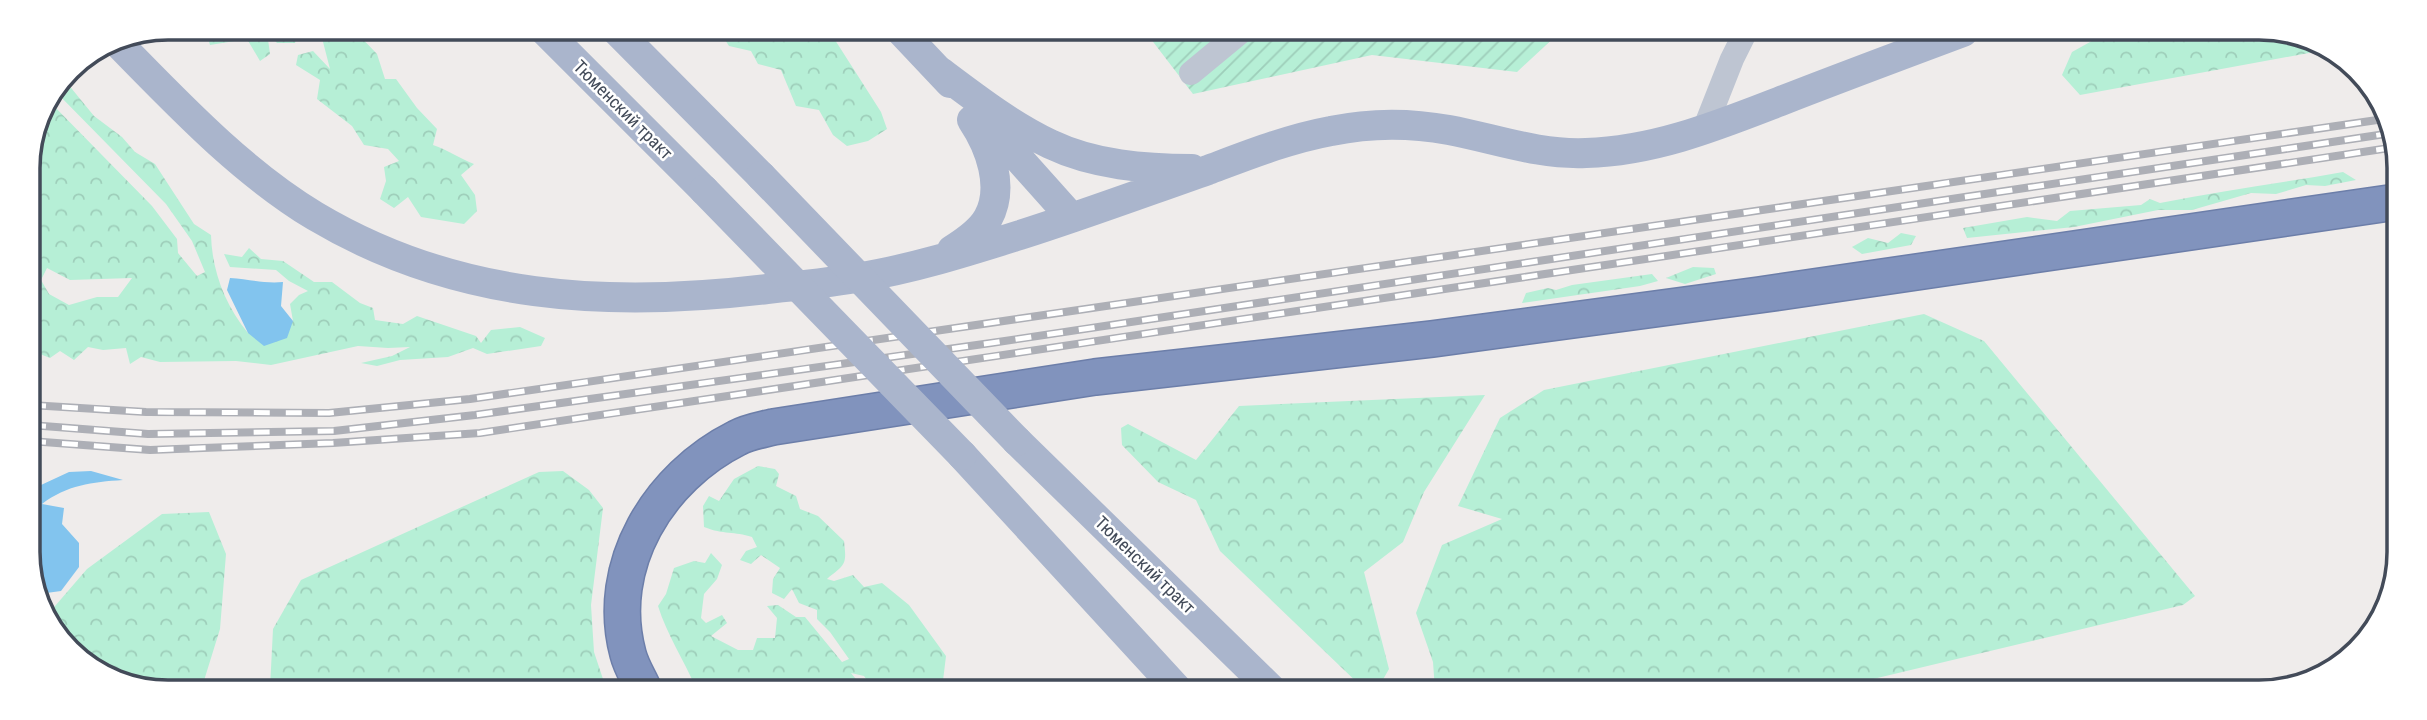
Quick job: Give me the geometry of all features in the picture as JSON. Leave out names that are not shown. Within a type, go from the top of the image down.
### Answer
[{"type":"highway","points":[[639,680],[628,655],[623,626],[623,595],[629,561],[643,527],[660,500],[682,476],[710,453],[740,436],[773,427],[1095,377],[1445,338],[1759,296],[2387,203]]},
{"type":"main road","points":[[123,48],[172,98],[270,185],[314,215],[361,241],[408,261],[464,279],[524,291],[573,297],[694,298],[854,279],[937,260],[1301,138],[1362,126],[1393,124],[1445,129],[1552,153],[1632,150],[1704,130],[1941,40]]},
{"type":"main road","name":"Тюменский тракт","points":[[555,41],[962,454],[1167,680]]},
{"type":"main road","name":"Тюменский тракт","points":[[627,41],[1017,441],[1261,679]]},
{"type":"main road","points":[[910,41],[1071,217]]},
{"type":"main road","points":[[938,70],[991,110],[1052,145],[1125,166],[1208,170]]},
{"type":"main road","points":[[937,260],[971,238],[988,218],[995,194],[993,163],[979,130],[938,70]]},
{"type":"street","points":[[1192,73],[1230,40]]},
{"type":"street","points":[[1704,130],[1742,40]]},
{"type":"green space","points":[[1551,40],[1517,72],[1372,55],[1193,94],[1152,41]]},
{"type":"green space","points":[[2093,40],[2259,40],[2276,41],[2313,52],[2080,95],[2062,75],[2072,52]]},
{"type":"green space","points":[[209,41],[235,41],[210,45]]},
{"type":"green space","points":[[248,41],[268,41],[270,54],[260,61]]},
{"type":"green space","points":[[275,41],[296,41],[295,43]]},
{"type":"green space","points":[[323,41],[364,41],[377,54],[385,79],[396,79],[417,108],[437,129],[433,145],[474,164],[461,175],[475,195],[477,211],[464,224],[421,217],[408,197],[394,208],[380,199],[386,181],[384,167],[399,161],[388,149],[364,145],[352,126],[317,99],[320,80],[296,65],[298,55],[313,51],[330,69]]},
{"type":"green space","points":[[726,41],[835,41],[881,112],[887,129],[868,141],[847,146],[833,135],[819,110],[796,106],[781,70],[758,64],[751,51],[729,46]]},
{"type":"green space","points":[[70,86],[94,116],[122,137],[135,152],[155,164],[194,224],[211,235],[214,262],[221,287],[248,333],[293,321],[290,304],[308,291],[276,270],[230,267],[224,254],[242,257],[249,248],[261,259],[283,261],[314,282],[332,282],[360,303],[373,308],[375,320],[403,324],[417,316],[476,336],[481,343],[491,330],[520,327],[545,338],[541,346],[487,354],[473,348],[448,357],[400,360],[377,366],[361,363],[392,356],[410,347],[358,346],[271,365],[236,361],[160,362],[141,357],[130,364],[126,348],[103,350],[88,347],[74,360],[60,351],[50,358],[41,354],[41,151],[55,107],[152,206],[177,239],[178,253],[197,276],[205,272],[192,241],[166,204],[62,98]],"holes":[[[47,268],[70,280],[132,278],[118,297],[97,297],[69,305],[49,294],[41,280]]]},
{"type":"green space","points":[[2343,172],[2356,180],[2325,186],[2306,185],[2276,194],[2251,193],[2192,210],[2158,210],[2074,227],[1967,238],[1963,228],[2027,217],[2057,221],[2070,211],[2141,205],[2150,199],[2160,203]]},
{"type":"green space","points":[[1901,233],[1916,236],[1911,245],[1862,254],[1852,247],[1868,238],[1888,243]]},
{"type":"green space","points":[[1693,267],[1714,268],[1716,274],[1685,284],[1666,278]]},
{"type":"green space","points":[[1652,274],[1658,281],[1522,303],[1526,293],[1548,288],[1556,290],[1572,285]]},
{"type":"green space","points":[[1924,314],[1984,341],[2195,596],[2183,605],[1872,679],[1434,679],[1433,662],[1416,613],[1442,545],[1502,519],[1458,506],[1500,418],[1544,390]]},
{"type":"green space","points":[[1485,395],[1424,492],[1403,542],[1364,572],[1389,669],[1383,679],[1354,679],[1220,551],[1196,500],[1158,482],[1122,445],[1121,428],[1128,424],[1196,460],[1239,406]]},
{"type":"green space","points":[[758,466],[775,469],[779,474],[776,486],[796,496],[800,509],[818,516],[844,541],[843,564],[827,579],[834,581],[853,575],[864,587],[882,583],[909,605],[946,656],[943,680],[867,680],[864,676],[851,673],[856,680],[692,680],[658,606],[666,594],[674,568],[694,561],[705,563],[711,553],[722,565],[717,579],[704,594],[701,618],[706,623],[722,615],[727,623],[711,636],[738,650],[753,650],[757,638],[775,638],[777,618],[767,606],[778,605],[796,617],[805,617],[842,662],[849,659],[817,619],[817,610],[799,603],[792,589],[784,599],[772,593],[773,579],[780,568],[761,555],[751,564],[740,560],[746,551],[757,547],[752,537],[704,527],[703,506],[709,496],[719,501],[734,479]]},
{"type":"green space","points":[[563,471],[589,490],[603,508],[591,605],[594,652],[603,680],[270,680],[273,629],[301,580],[539,472]]},
{"type":"green space","points":[[209,512],[226,554],[220,629],[204,680],[151,679],[104,663],[78,642],[53,608],[87,569],[162,514]]},
{"type":"water","points":[[230,278],[283,282],[281,306],[293,321],[287,338],[264,346],[248,333],[227,290]]},
{"type":"water","points":[[91,471],[123,480],[80,486],[42,504],[64,508],[62,524],[79,543],[79,567],[61,591],[47,593],[40,552],[40,487],[69,472]]},
{"type":"railway","points":[[40,406],[146,412],[329,413],[470,399],[2377,120]]},
{"type":"railway","points":[[40,426],[148,434],[334,431],[475,415],[991,343],[2382,135]]},
{"type":"railway","points":[[40,442],[150,450],[333,443],[480,433],[2385,149]]}]
